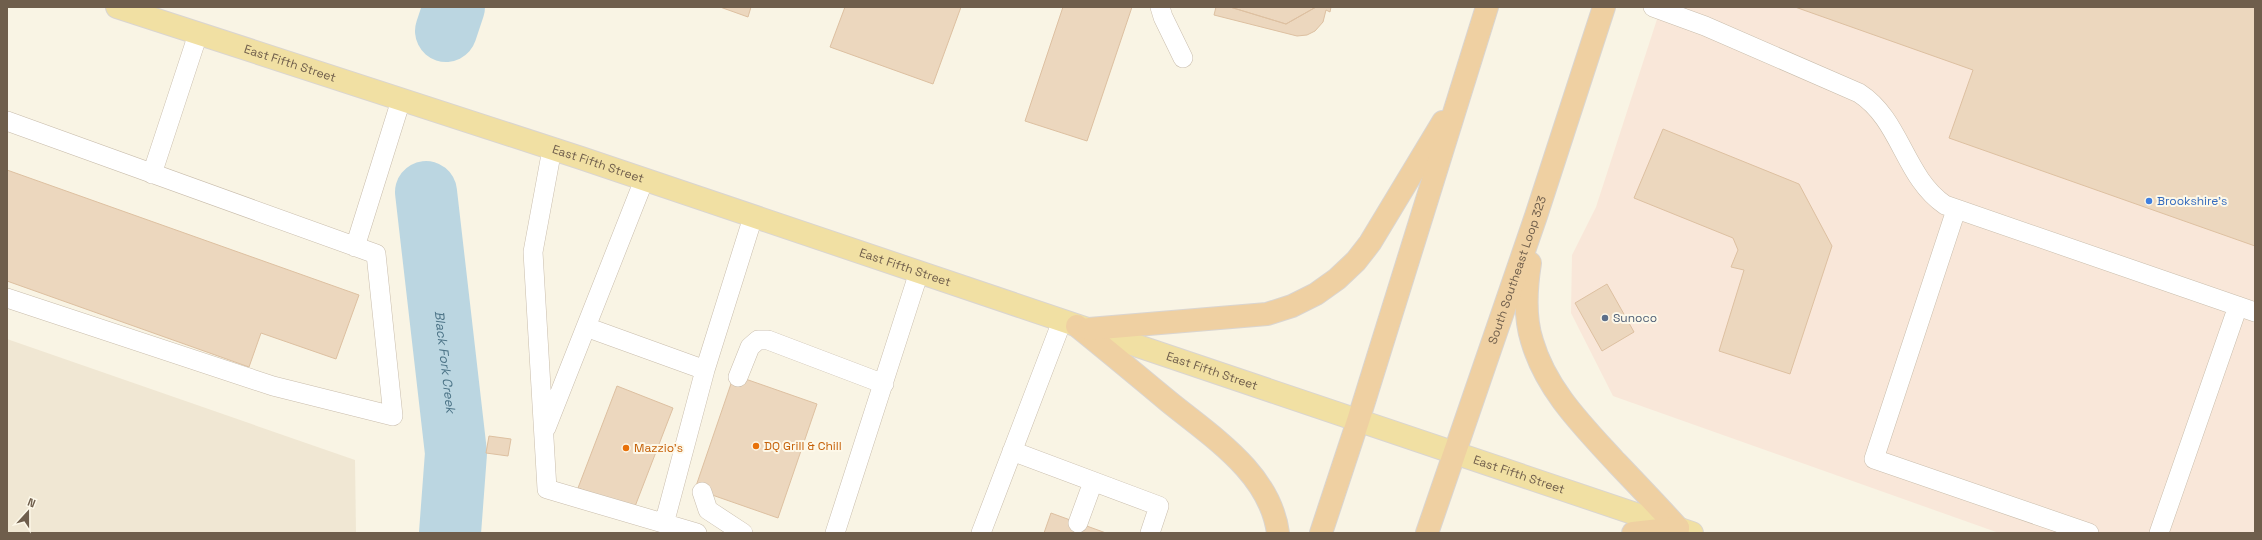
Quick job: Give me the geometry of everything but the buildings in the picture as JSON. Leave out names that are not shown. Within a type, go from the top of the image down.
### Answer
[{"type":"highway","points":[[1321,533],[1358,421],[1487,7]]},
{"type":"highway","name":"South Southeast Loop 323","points":[[1427,533],[1536,216],[1604,7]]},
{"type":"highway","points":[[1076,325],[1267,314],[1292,306],[1316,294],[1337,279],[1370,243],[1462,90]]},
{"type":"highway","points":[[1536,216],[1526,287],[1527,315],[1532,340],[1542,367],[1570,412],[1685,530]]},
{"type":"highway","points":[[1076,325],[1234,455],[1262,489],[1271,506],[1278,533]]},
{"type":"highway","points":[[1633,533],[1685,530]]},
{"type":"main road","name":"East Fifth Street","points":[[117,7],[552,149],[1685,530]]},
{"type":"lane","points":[[1160,7],[1163,17],[1184,58]]},
{"type":"lane","points":[[1653,7],[1726,35],[1859,93],[1872,102],[1882,113],[1926,190],[1945,205],[2246,309],[2159,533]]},
{"type":"lane","points":[[152,174],[198,34]]},
{"type":"lane","points":[[355,246],[401,100]]},
{"type":"lane","points":[[7,122],[376,254],[393,416],[273,386],[7,298]]},
{"type":"lane","points":[[552,149],[533,252],[547,489],[697,533]]},
{"type":"lane","points":[[544,433],[644,180]]},
{"type":"lane","points":[[1956,210],[1874,459],[2089,533]]},
{"type":"lane","points":[[664,524],[704,370],[753,217]]},
{"type":"lane","points":[[835,533],[884,384],[918,272]]},
{"type":"lane","points":[[981,533],[1012,451],[1076,325]]},
{"type":"lane","points":[[586,327],[704,370]]},
{"type":"lane","points":[[738,377],[750,347],[758,340],[768,340],[884,384]]},
{"type":"lane","points":[[1012,451],[1159,506],[1150,533]]},
{"type":"lane","points":[[1078,523],[1094,482]]},
{"type":"lane","points":[[702,492],[708,510],[743,533]]},
{"type":"shaded area","points":[[1661,7],[2255,7],[2255,533],[1999,533],[1613,396],[1571,313],[1572,255],[1596,207]]},
{"type":"shaded area","points":[[7,339],[355,460],[356,533],[7,533]]},
{"type":"waterway","name":"Black Fork Creek","points":[[446,31],[454,7]]},
{"type":"waterway","name":"Black Fork Creek","points":[[426,192],[456,453],[450,533]]},
{"type":"place","name":"Brookshire's","points":[[2149,201]]},
{"type":"place","name":"Sunoco","points":[[1605,318]]},
{"type":"place","name":"DQ Grill & Chill","points":[[756,446]]},
{"type":"place","name":"Mazzio's","points":[[626,448]]}]
